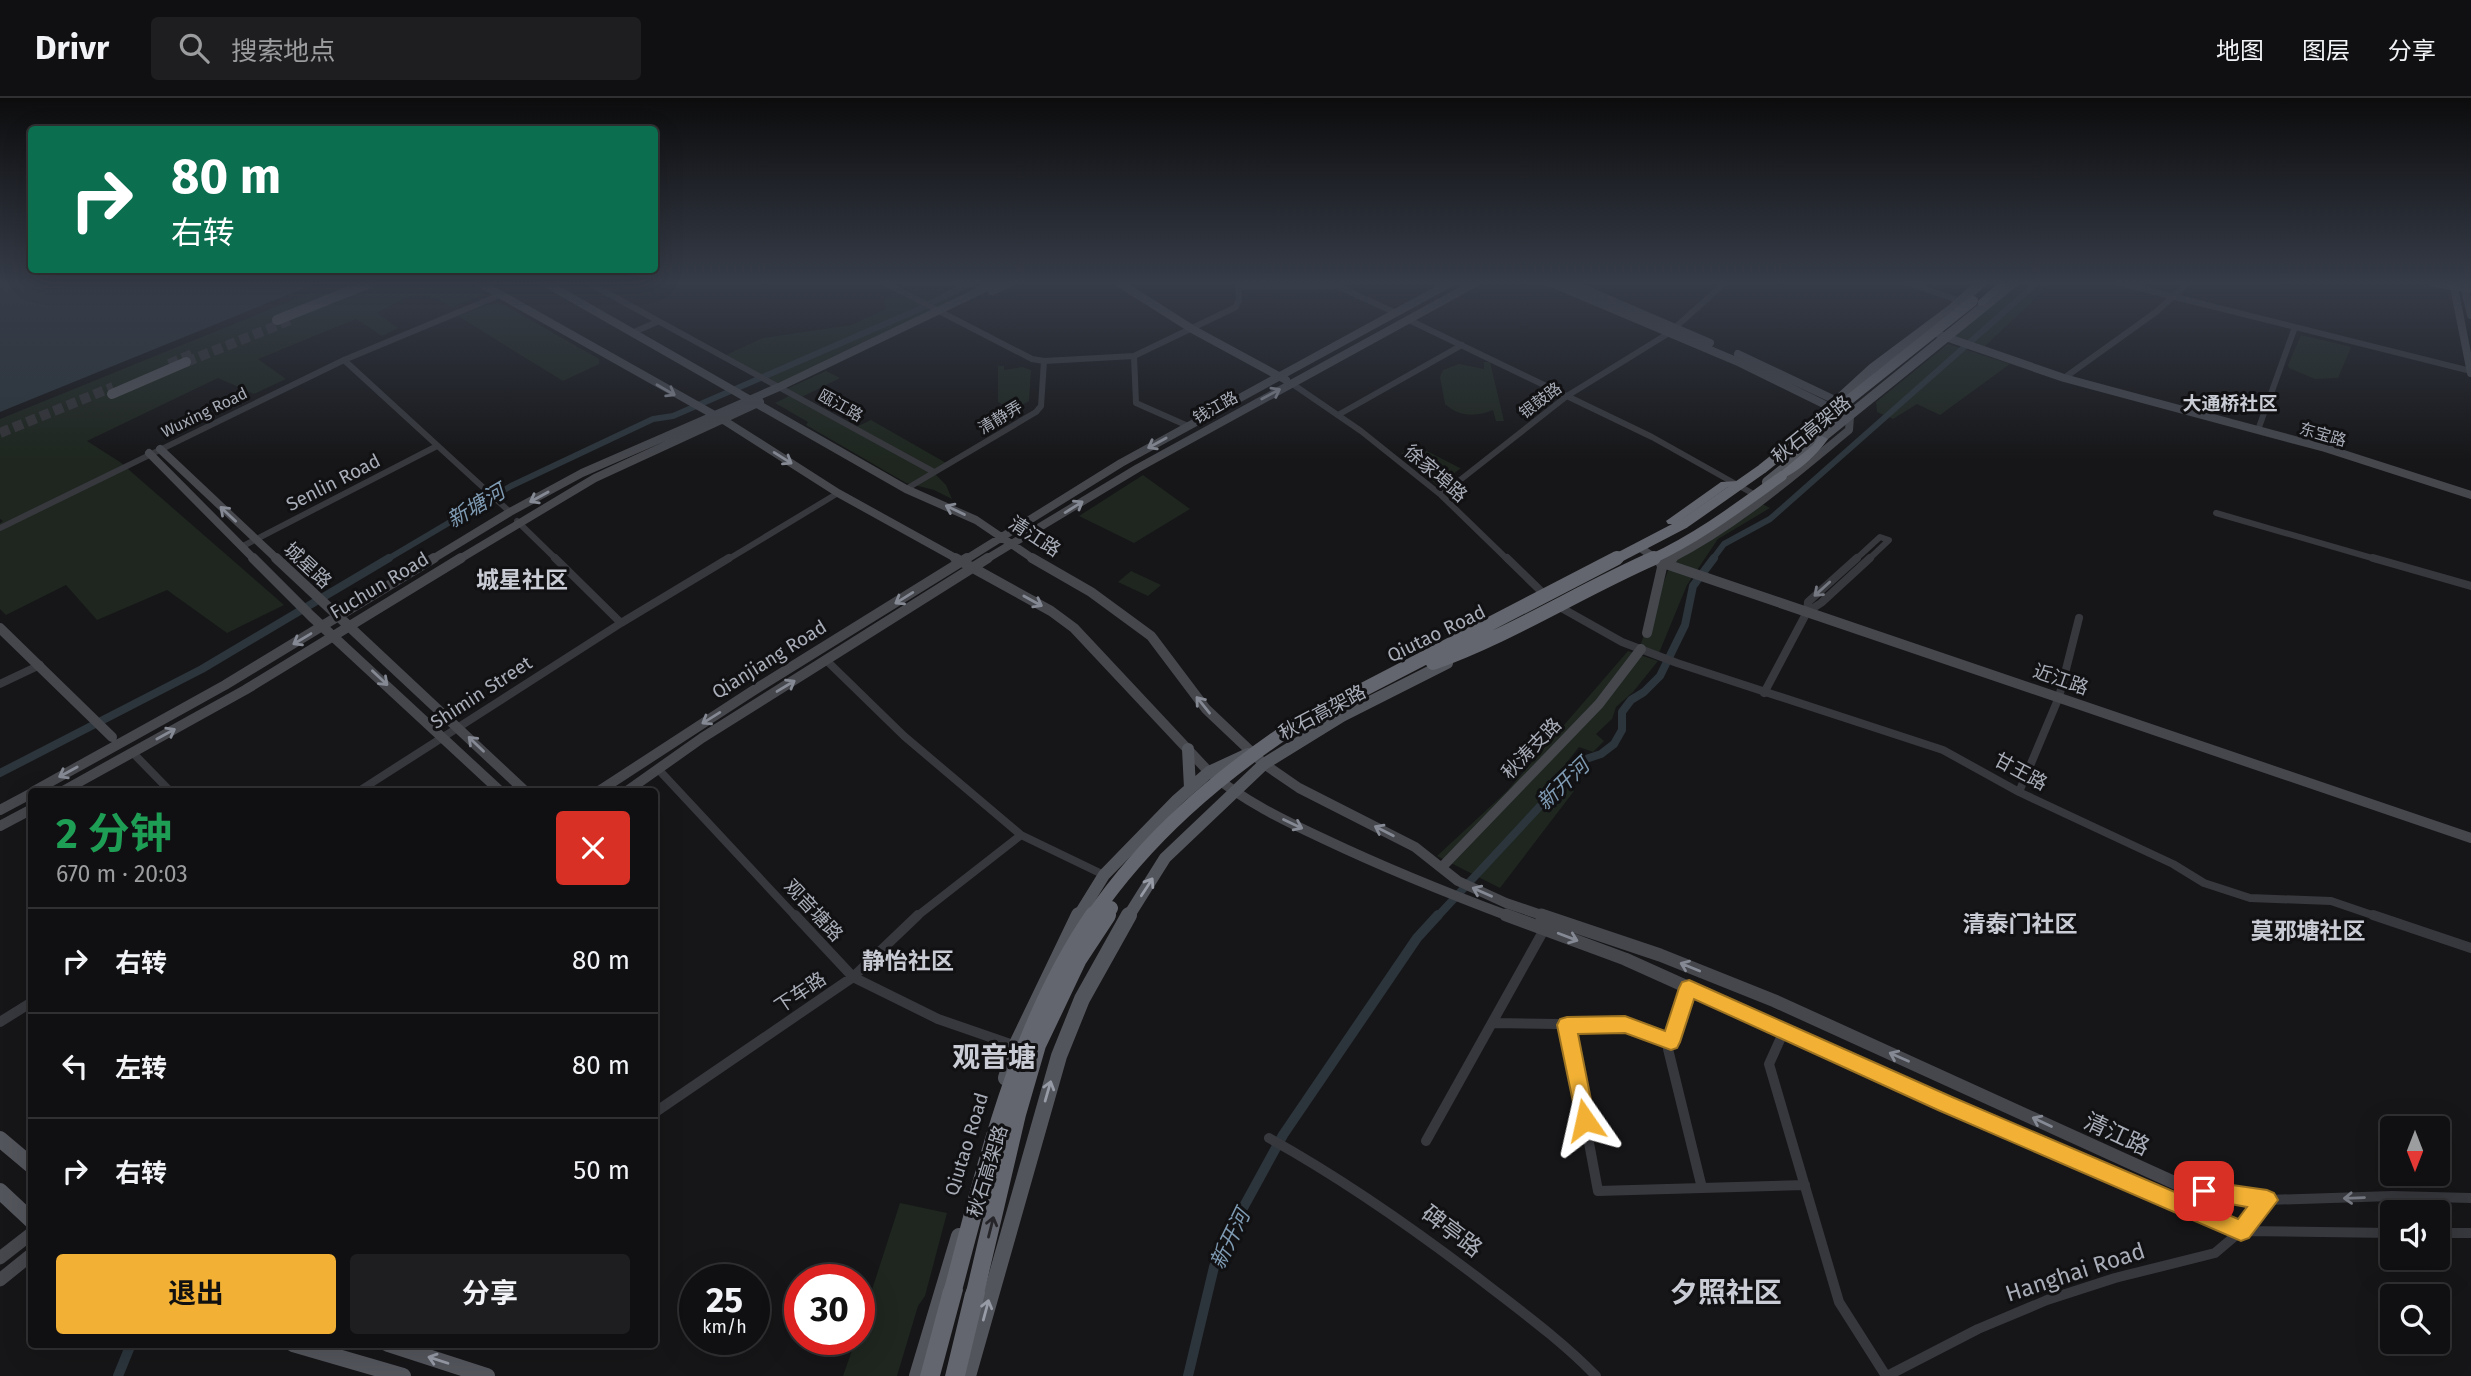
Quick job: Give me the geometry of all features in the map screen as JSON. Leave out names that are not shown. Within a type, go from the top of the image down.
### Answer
[{"type":"highway","name":"秋石高架路","points":[[930,1376],[978,1197],[1030,1031],[1077,939],[1149,842],[1200,794],[1262,745],[1380,680],[1685,523],[1762,469],[1919,342]]},
{"type":"highway","name":"秋石高架路","points":[[955,1376],[1017,1114],[1037,1045],[1078,959],[1102,920],[1162,842],[1232,777],[1312,725],[1657,548],[1707,519],[1934,342]]},
{"type":"highway","points":[[1433,663],[1472,649],[1596,584],[1678,547],[1716,524],[1782,476],[1822,439]]},
{"type":"highway","points":[[1380,680],[1672,521],[1725,484],[1738,484]]},
{"type":"main road","points":[[581,342],[695,407],[725,421],[838,493],[1051,611],[1074,628],[1209,772],[1233,791],[1269,813],[1399,875],[1447,893],[1505,908]]},
{"type":"main road","name":"清江路","points":[[650,342],[906,489],[956,510],[1001,536],[1011,547],[1091,592],[1151,636],[1206,709],[1264,764],[1299,788],[1415,847],[1458,881],[1505,908],[1545,928],[1625,959],[1945,1103],[2241,1231]]},
{"type":"main road","points":[[752,402],[881,342]]},
{"type":"main road","points":[[1216,342],[1292,383]]},
{"type":"main road","name":"钱江路","points":[[962,562],[1188,425],[1345,342]]},
{"type":"main road","name":"钱江路","points":[[973,568],[1138,468],[1369,342]]},
{"type":"main road","points":[[1647,633],[1658,559],[1707,540],[1765,500],[1849,430],[1853,413],[1695,342]]},
{"type":"main road","name":"Qiutao Road","points":[[968,1376],[1059,1056],[1082,999],[1122,926],[1165,858],[1264,764],[1342,716],[1553,602],[1714,505],[1908,342]]},
{"type":"main road","name":"Qiutao Road","points":[[917,1376],[1016,1046],[1070,930],[1104,876],[1190,788],[1209,772],[1251,753],[1281,731],[1330,704],[1553,602],[1658,559],[1752,493],[1943,342]]},
{"type":"main road","name":"东宝路","points":[[1960,342],[2064,378],[2258,430],[2471,495]]},
{"type":"main road","points":[[2467,342],[2471,372]]},
{"type":"main road","points":[[169,364],[113,390],[186,362]]},
{"type":"main road","name":"Fuchun Road","points":[[40,788],[329,630],[582,473],[712,416],[752,402]]},
{"type":"main road","name":"Fuchun Road","points":[[514,517],[612,468],[725,421],[752,402]]},
{"type":"main road","name":"城星路","points":[[160,449],[522,788]]},
{"type":"main road","name":"城星路","points":[[149,453],[297,603],[497,788]]},
{"type":"main road","name":"近江路","points":[[1642,550],[1687,571],[2471,838]]},
{"type":"main road","name":"Qianjiang Road","points":[[603,788],[705,721],[962,562]]},
{"type":"main road","name":"Qianjiang Road","points":[[632,788],[702,738],[973,568]]},
{"type":"main road","points":[[0,628],[112,737]]},
{"type":"main road","name":"Fuchun Road","points":[[69,788],[245,690],[329,630]]},
{"type":"main road","name":"秋涛支路","points":[[1442,867],[1599,704],[1641,649]]},
{"type":"main road","points":[[102,753],[112,737],[138,733]]},
{"type":"main road","points":[[1188,749],[1190,788]]},
{"type":"main road","name":"Fuchun Road","points":[[0,810],[28,795]]},
{"type":"main road","points":[[0,826],[28,811]]},
{"type":"main road","name":"清江路","points":[[1505,908],[1672,960],[1775,1001],[2184,1187],[2267,1200]]},
{"type":"main road","points":[[0,1139],[28,1163]]},
{"type":"main road","points":[[0,1191],[28,1217]]},
{"type":"main road","points":[[0,1258],[28,1236]]},
{"type":"main road","points":[[0,1280],[28,1257]]},
{"type":"main road","points":[[307,1348],[403,1376]]},
{"type":"main road","points":[[400,1348],[487,1376]]},
{"type":"street","name":"Wuxing Road","points":[[0,528],[149,453],[388,342]]},
{"type":"street","name":"瓯江路","points":[[693,342],[934,472]]},
{"type":"street","points":[[998,342],[1032,359],[1044,361],[1135,356],[1165,342]]},
{"type":"street","points":[[1455,342],[1652,437],[1765,500]]},
{"type":"street","name":"银鼓路","points":[[1441,495],[1567,396],[1653,342]]},
{"type":"street","points":[[2064,378],[2113,342]]},
{"type":"street","points":[[2258,430],[2290,342]]},
{"type":"street","points":[[2352,342],[2471,372]]},
{"type":"street","points":[[1338,415],[1462,345]]},
{"type":"street","points":[[1135,356],[1136,402],[1139,406],[1188,425]]},
{"type":"street","points":[[344,360],[485,489],[621,622]]},
{"type":"street","name":"清静弄","points":[[934,472],[1041,406],[1044,361]]},
{"type":"street","name":"徐家埠路","points":[[1292,383],[1441,495],[1553,602]]},
{"type":"street","name":"Senlin Road","points":[[243,546],[437,446]]},
{"type":"street","points":[[906,489],[934,472]]},
{"type":"street","name":"Shimin Street","points":[[364,788],[621,622],[838,493]]},
{"type":"street","points":[[2216,513],[2471,586]]},
{"type":"street","points":[[1765,692],[1807,612],[1808,602],[1880,537],[1889,540],[1821,603],[1807,612]]},
{"type":"street","name":"甘王路","points":[[1553,602],[1658,656],[1943,750],[2019,792],[2126,841],[2204,883],[2227,891],[2278,901],[2332,901],[2471,948]]},
{"type":"street","points":[[2019,792],[2059,697],[2079,618]]},
{"type":"street","points":[[827,661],[904,736],[1021,835],[1104,876]]},
{"type":"street","points":[[0,684],[40,665]]},
{"type":"street","points":[[133,753],[167,788]]},
{"type":"street","name":"观音塘路","points":[[658,769],[853,977],[938,1019],[1016,1046]]},
{"type":"street","name":"下车路","points":[[658,1110],[853,977],[917,916],[1021,835]]},
{"type":"street","points":[[1426,1141],[1545,928]]},
{"type":"street","points":[[1689,988],[1668,1049],[1702,1188]]},
{"type":"street","points":[[0,1022],[28,1004]]},
{"type":"street","points":[[1492,1023],[1625,1025],[1671,1042]]},
{"type":"street","points":[[1567,1025],[1598,1191],[1805,1185]]},
{"type":"street","points":[[1784,1031],[1769,1063],[1839,1302],[1886,1376]]},
{"type":"street","name":"碑亭路","points":[[1269,1138],[1390,1210],[1514,1305],[1578,1357],[1596,1376]]},
{"type":"street","name":"清江路","points":[[2267,1200],[2392,1196],[2471,1198]]},
{"type":"street","name":"Hanghai Road","points":[[1886,1376],[1978,1329],[2047,1300],[2115,1278],[2215,1253],[2241,1231],[2267,1200]]},
{"type":"street","name":"清江路","points":[[2241,1231],[2380,1233]]},
{"type":"street","points":[[2450,1233],[2471,1233]]},
{"type":"shaded area","points":[[0,342],[173,342],[0,412]]},
{"type":"shaded area","points":[[190,342],[301,342],[258,359],[286,379],[254,394],[218,378],[87,441],[120,462],[284,605],[227,633],[167,590],[97,620],[66,585],[6,615],[0,609],[0,523],[3,521],[0,519],[0,419]]},
{"type":"shaded area","points":[[499,342],[569,342],[599,359],[599,364],[563,381]]},
{"type":"shaded area","points":[[755,342],[870,342],[779,385],[724,356]]},
{"type":"shaded area","points":[[1960,342],[1990,342],[1982,349]]},
{"type":"shaded area","points":[[2298,342],[2329,342],[2351,347],[2338,378],[2315,379],[2289,368]]},
{"type":"shaded area","points":[[1948,344],[2010,364],[1940,415],[1917,404],[1893,419],[1877,412],[1876,402]]},
{"type":"shaded area","points":[[1484,362],[1490,362],[1504,421],[1496,421],[1493,410],[1468,414],[1445,404],[1440,377],[1443,370],[1459,364],[1484,369]]},
{"type":"shaded area","points":[[998,366],[1004,366],[1004,370],[1022,367],[1031,370],[1029,401],[1014,406],[998,402]]},
{"type":"shaded area","points":[[826,371],[840,378],[800,398],[854,428],[871,420],[948,464],[934,473],[946,485],[952,499],[934,490],[906,483],[806,425],[808,422],[775,403],[791,395],[784,390]]},
{"type":"shaded area","points":[[1421,448],[1461,468],[1438,486],[1401,453]]},
{"type":"shaded area","points":[[1143,475],[1190,509],[1134,543],[1079,516]]},
{"type":"shaded area","points":[[1747,496],[1770,508],[1718,539],[1687,585],[1659,653],[1640,646],[1669,568],[1682,542]]},
{"type":"shaded area","points":[[1131,571],[1161,585],[1148,596],[1118,582]]},
{"type":"shaded area","points":[[1628,651],[1658,661],[1633,692],[1616,707],[1612,719],[1596,734],[1604,741],[1593,752],[1579,747],[1553,780],[1574,791],[1500,888],[1437,856],[1507,791]]},
{"type":"shaded area","points":[[900,1203],[947,1213],[925,1296],[918,1306],[897,1376],[843,1376],[850,1355],[875,1355],[875,1280]]},
{"type":"waterway","name":"新塘河","points":[[386,560],[511,486],[653,419],[673,416],[844,342]]},
{"type":"waterway","name":"新开河","points":[[1712,560],[1724,544],[1770,519],[1971,342]]},
{"type":"waterway","name":"新塘河","points":[[0,773],[202,669],[389,558]]},
{"type":"waterway","name":"新开河","points":[[1437,917],[1583,760],[1601,754],[1614,744],[1622,730],[1622,712],[1631,700],[1644,692],[1660,676],[1685,625],[1693,586],[1714,558]]},
{"type":"waterway","name":"新开河","points":[[1188,1376],[1214,1267],[1226,1239],[1283,1135],[1417,938],[1438,915]]},
{"type":"waterway","points":[[118,1376],[129,1348]]},
{"type":"tunnel","points":[[186,362],[237,342]]},
{"type":"tunnel","points":[[169,364],[192,354]]},
{"type":"tunnel","points":[[0,433],[113,387]]},
{"type":"district","name":"大通桥社区","points":[[2230,403]]},
{"type":"district","name":"城星社区","points":[[522,580]]},
{"type":"district","name":"清泰门社区","points":[[2020,924]]},
{"type":"district","name":"莫邪塘社区","points":[[2308,931]]},
{"type":"district","name":"静怡社区","points":[[908,961]]},
{"type":"district","name":"观音塘","points":[[994,1057]]},
{"type":"district","name":"夕照社区","points":[[1726,1292]]},
{"type":"route","points":[[1585,1120],[1567,1025],[1625,1025],[1671,1042],[1689,988],[1945,1103],[2241,1231],[2267,1200],[2204,1191]]}]
